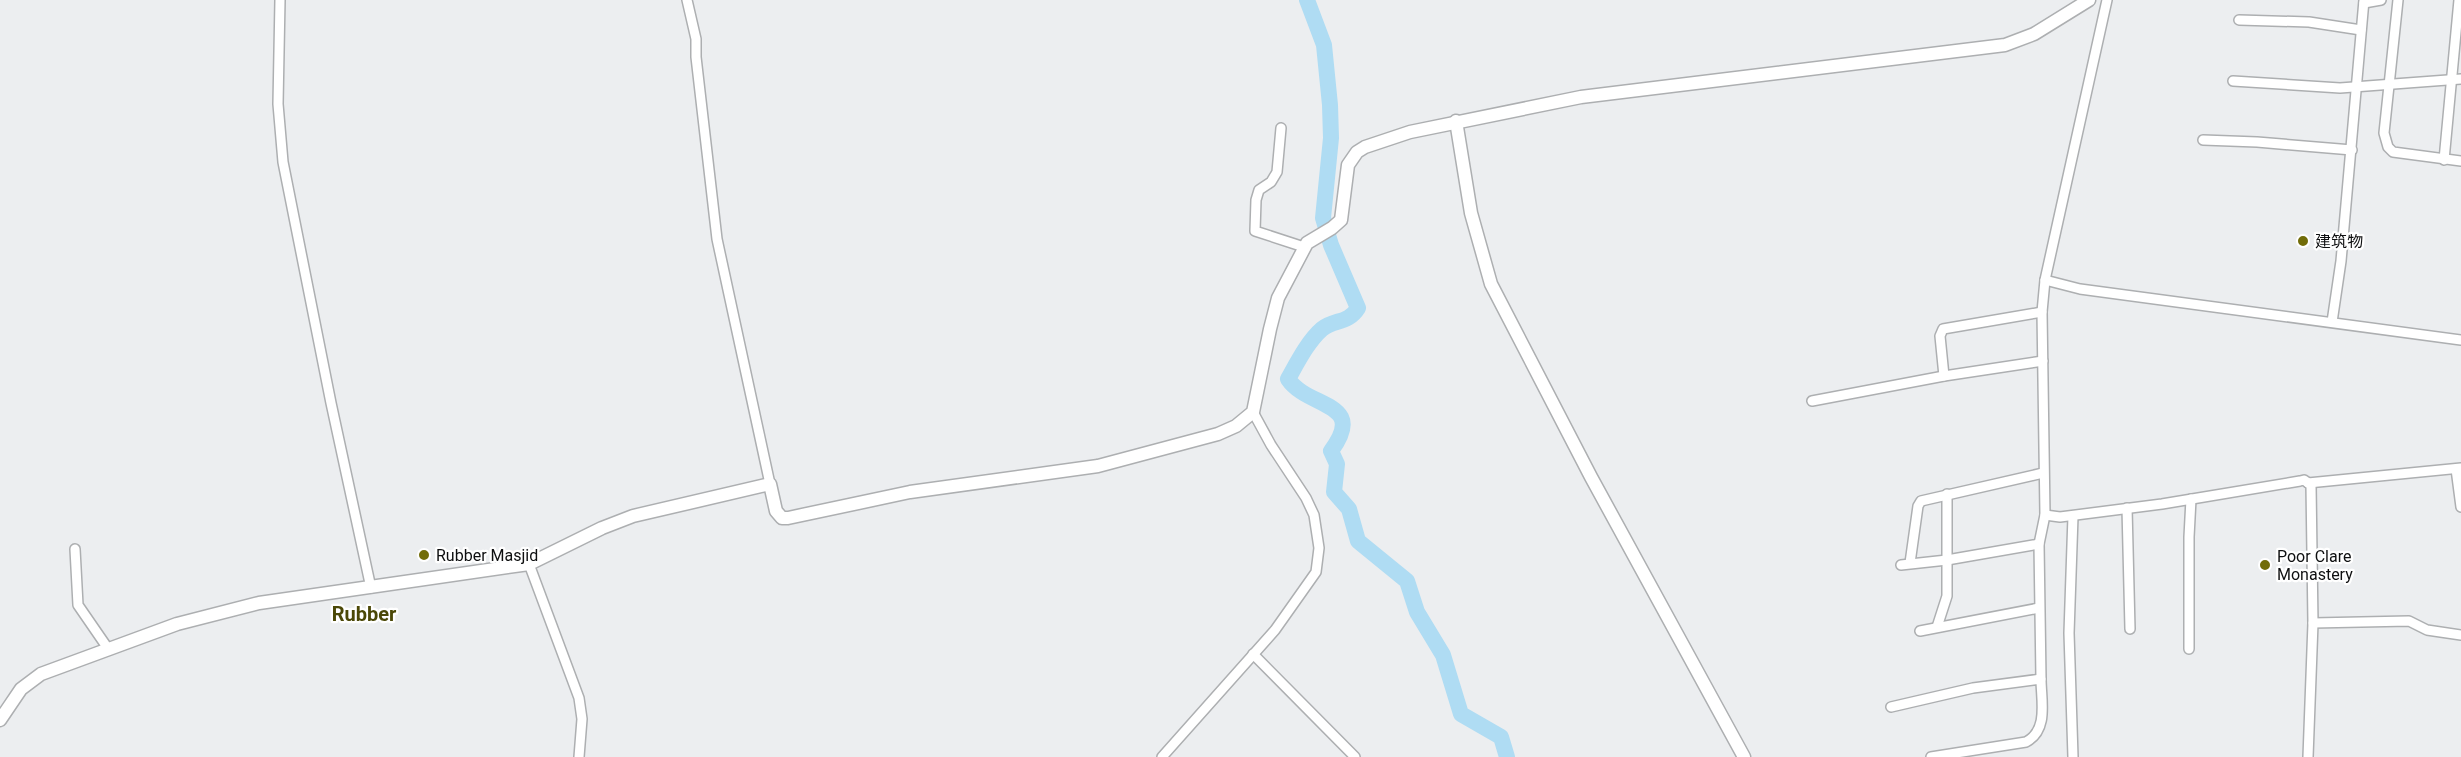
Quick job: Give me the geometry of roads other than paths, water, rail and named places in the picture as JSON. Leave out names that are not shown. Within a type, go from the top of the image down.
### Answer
[{"type":"street","points":[[280,0],[278,104],[282,162],[370,588]]},
{"type":"street","points":[[687,0],[696,39],[696,57],[717,239],[776,511],[782,518],[910,492],[1032,477],[1108,463],[1218,434],[1236,426],[1253,412],[1278,298],[1304,247],[1315,237],[1332,228],[1342,216],[1346,172],[1357,152],[1389,137],[1612,92],[1992,48],[2019,41],[2034,34],[2089,0]]},
{"type":"street","points":[[1931,757],[1988,752],[2026,742],[2037,734],[2042,722],[2039,544],[2045,515],[2042,312],[2045,280],[2107,0]]},
{"type":"street","points":[[2332,322],[2341,261],[2364,1],[2381,0]]},
{"type":"street","points":[[2398,0],[2384,133],[2388,147],[2393,152],[2461,161]]},
{"type":"street","points":[[2444,160],[2456,80],[2459,0]]},
{"type":"street","points":[[2239,20],[2308,22],[2361,30]]},
{"type":"street","points":[[2233,81],[2356,88],[2456,80]]},
{"type":"street","points":[[1456,122],[1471,213],[1491,284],[1591,477],[1744,757]]},
{"type":"street","points":[[1281,128],[1277,172],[1270,182],[1259,190],[1256,200],[1255,231],[1304,247]]},
{"type":"street","points":[[2203,140],[2352,150]]},
{"type":"street","points":[[2045,280],[2080,289],[2461,340]]},
{"type":"street","points":[[1944,376],[1940,336],[1943,329],[2042,312]]},
{"type":"street","points":[[1812,401],[1944,376],[2043,362]]},
{"type":"street","points":[[1162,757],[1275,630],[1316,572],[1319,548],[1314,515],[1306,498],[1271,446],[1253,412]]},
{"type":"street","points":[[2045,515],[2053,518],[2073,516],[2300,481],[2308,483],[2458,468],[2461,507]]},
{"type":"street","points":[[2039,544],[1947,560],[1905,564],[1918,506],[1923,500],[2043,473]]},
{"type":"street","points":[[2308,483],[2312,487],[2313,622],[2308,757]]},
{"type":"street","points":[[0,720],[29,681],[177,624],[259,603],[529,564],[592,532],[633,516],[770,484]]},
{"type":"street","points":[[1937,627],[1947,596],[1947,494]]},
{"type":"street","points":[[2188,649],[2188,537],[2191,499]]},
{"type":"street","points":[[2127,508],[2130,628]]},
{"type":"street","points":[[2073,516],[2069,633],[2073,757]]},
{"type":"street","points":[[75,549],[78,605],[109,650]]},
{"type":"street","points":[[529,564],[579,698],[582,719],[579,757]]},
{"type":"street","points":[[1920,631],[2039,608]]},
{"type":"street","points":[[2313,622],[2409,621],[2427,630],[2461,635]]},
{"type":"street","points":[[1253,654],[1355,757]]},
{"type":"street","points":[[1892,707],[1973,688],[2041,679]]},
{"type":"waterway","points":[[1307,0],[1324,45],[1330,105],[1331,138],[1323,218],[1331,245],[1358,308],[1350,317],[1327,326],[1317,334],[1288,379],[1297,389],[1339,414],[1343,423],[1341,435],[1331,451],[1337,464],[1334,492],[1349,509],[1358,541],[1407,581],[1417,612],[1443,655],[1461,714],[1501,737],[1507,757]]},
{"type":"place","name":"建筑物","points":[[2303,241]]},
{"type":"place","name":"Rubber Masjid","points":[[424,555]]},
{"type":"place","name":"Poor Clare Monastery","points":[[2265,565]]},
{"type":"district","name":"Rubber","points":[[364,614]]}]
